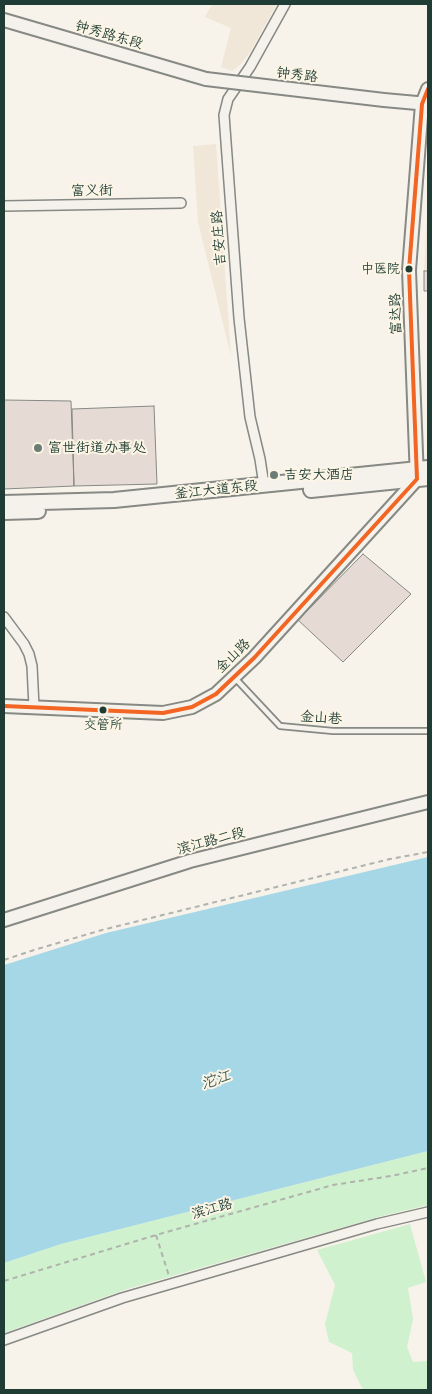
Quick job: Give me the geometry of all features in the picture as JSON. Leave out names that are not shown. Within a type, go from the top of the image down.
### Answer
[{"type":"main road","name":"釜江大道东段","points":[[4,503],[114,500],[264,485],[423,474]]},
{"type":"main road","name":"釜江大道东段","points":[[4,512],[115,509],[423,474]]},
{"type":"street","name":"吉安庄路","points":[[264,485],[250,417],[239,318],[224,116],[228,99],[250,67],[285,4]]},
{"type":"street","name":"钟秀路东段","points":[[4,20],[206,79]]},
{"type":"street","name":"钟秀路","points":[[206,79],[425,104]]},
{"type":"street","name":"富达路","points":[[423,474],[409,270],[428,89]]},
{"type":"street","name":"富义街","points":[[4,206],[181,204]]},
{"type":"street","name":"金山路","points":[[4,706],[162,713],[192,707],[216,694],[261,651],[423,474]]},
{"type":"street","points":[[4,617],[29,654],[32,666],[34,707]]},
{"type":"street","name":"滨江路二段","points":[[4,920],[190,861],[428,802]]},
{"type":"street","points":[[4,1340],[122,1298],[171,1283],[367,1227],[428,1212]]},
{"type":"lane","name":"金山巷","points":[[234,677],[280,726],[333,731],[428,731]]},
{"type":"path","points":[[4,960],[102,930],[428,852]]},
{"type":"path","name":"滨江路","points":[[4,1281],[156,1235],[333,1185],[428,1168]]},
{"type":"path","points":[[156,1235],[171,1283]]},
{"type":"shaded area","points":[[212,4],[277,4],[251,51],[241,64],[232,71],[221,67],[231,28],[205,17]]},
{"type":"shaded area","points":[[216,144],[231,356],[198,222],[193,146]]},
{"type":"shaded area","points":[[428,196],[428,271],[424,271]]},
{"type":"green space","points":[[428,1151],[428,1205],[382,1216],[127,1289],[4,1333],[4,1263],[61,1244]]},
{"type":"green space","points":[[410,1224],[426,1282],[408,1288],[413,1319],[407,1347],[413,1362],[428,1361],[428,1390],[363,1390],[353,1370],[352,1353],[329,1342],[325,1324],[335,1285],[317,1250]]},
{"type":"water","name":"沱江","points":[[428,857],[428,1151],[61,1244],[4,1263],[4,965],[106,933]]},
{"type":"building","points":[[424,271],[428,271],[428,291],[424,291]]},
{"type":"building","name":"富世街道办事处","points":[[4,400],[71,401],[74,486],[4,489]]},
{"type":"building","points":[[154,406],[157,484],[74,486],[72,409]]},
{"type":"building","points":[[363,554],[411,594],[343,662],[298,620]]},
{"type":"transit line","points":[[4,706],[163,713],[192,707],[216,694],[254,658],[417,479],[409,270],[422,104],[428,89]]},
{"type":"place","name":"中医院","points":[[409,269]]},
{"type":"place","name":"富世街道办事处","points":[[38,448]]},
{"type":"place","name":"吉安大酒店","points":[[274,475]]},
{"type":"place","name":"交管所","points":[[103,710]]}]
